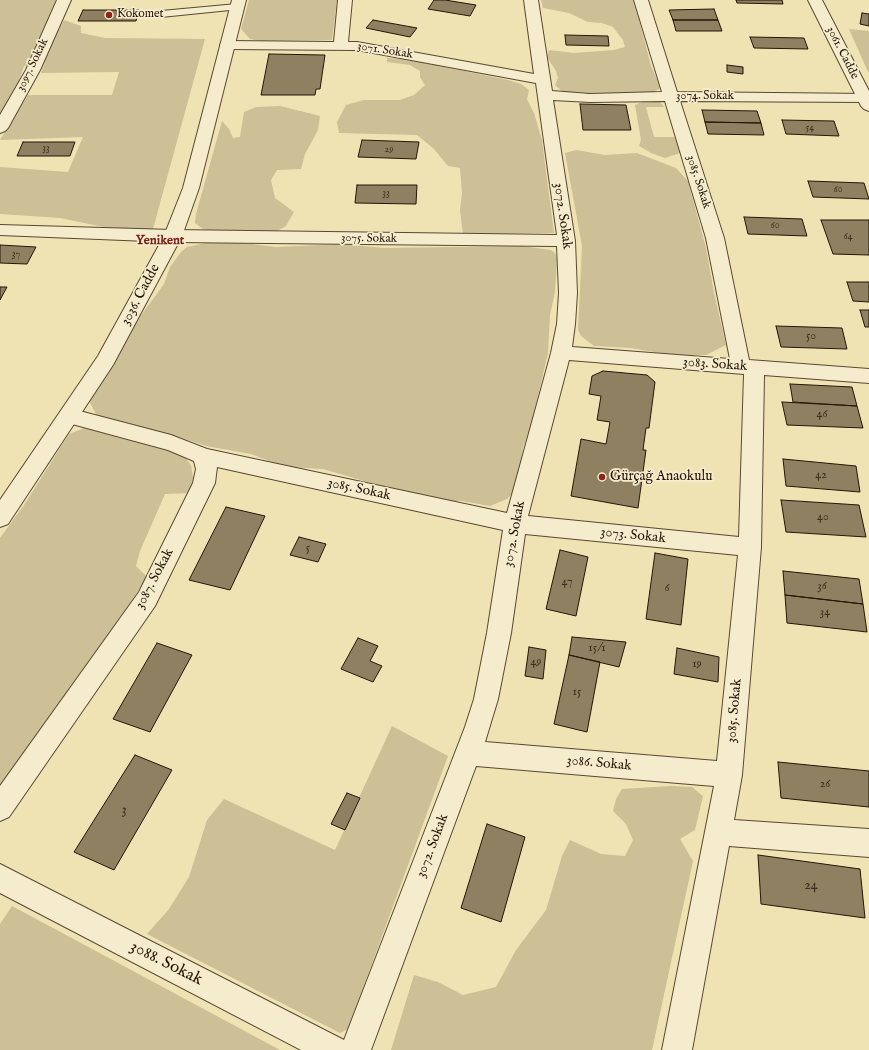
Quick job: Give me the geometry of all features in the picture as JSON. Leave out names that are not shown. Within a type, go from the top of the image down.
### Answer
[{"type":"street","name":"3097. Sokak","points":[[0,128],[33,70],[64,0]]},
{"type":"street","points":[[341,45],[345,0]]},
{"type":"street","name":"3072. Sokak","points":[[356,1050],[478,728],[499,633],[515,524],[561,353],[566,324],[568,293],[566,241],[531,0]]},
{"type":"street","name":"3085. Sokak","points":[[641,0],[715,238],[747,367],[750,547],[729,775],[677,1050]]},
{"type":"street","name":"3061. Cadde","points":[[816,0],[868,101]]},
{"type":"street","name":"3036. Cadde","points":[[0,518],[106,360],[173,236],[191,188],[238,4]]},
{"type":"street","name":"3071. Sokak","points":[[227,46],[341,45],[397,52],[543,87]]},
{"type":"street","name":"3074. Sokak","points":[[543,87],[590,98],[671,96],[868,101]]},
{"type":"street","name":"3075. Sokak","points":[[0,230],[173,236],[566,241]]},
{"type":"street","name":"3083. Sokak","points":[[561,353],[869,376]]},
{"type":"street","points":[[68,416],[171,443],[203,456]]},
{"type":"street","name":"3085. Sokak","points":[[203,456],[515,524]]},
{"type":"street","name":"3087. Sokak","points":[[0,808],[147,599],[204,483],[207,469],[203,456]]},
{"type":"street","name":"3073. Sokak","points":[[515,524],[750,547]]},
{"type":"street","name":"3086. Sokak","points":[[469,753],[729,775]]},
{"type":"street","points":[[718,832],[869,843]]},
{"type":"street","name":"3088. Sokak","points":[[0,878],[333,1050]]},
{"type":"lane","points":[[161,14],[238,4]]},
{"type":"shaded area","points":[[0,0],[56,0],[28,65],[24,66],[19,81],[0,115]]},
{"type":"shaded area","points":[[249,0],[337,0],[332,40],[260,41],[250,39],[241,29]]},
{"type":"shaded area","points":[[541,0],[634,0],[651,66],[661,88],[651,93],[593,95],[563,92],[555,85],[558,78],[556,71],[547,57],[549,50],[574,53],[614,50],[625,47],[623,40],[613,27],[602,23],[588,22],[569,13],[543,8]]},
{"type":"shaded area","points":[[64,20],[81,26],[81,33],[105,38],[205,39],[153,229],[133,233],[60,218],[0,214],[0,167],[68,172],[83,137],[0,140],[28,95],[112,95],[119,72],[41,73],[49,49]]},
{"type":"shaded area","points":[[849,29],[869,31],[869,72],[868,72]]},
{"type":"shaded area","points":[[387,58],[405,59],[508,80],[521,84],[529,90],[527,99],[534,113],[542,140],[554,233],[463,234],[460,210],[462,194],[460,168],[448,166],[434,149],[417,135],[339,133],[337,122],[346,105],[364,100],[400,100],[414,95],[425,85],[420,77],[420,71],[410,65],[387,62]]},
{"type":"shaded area","points":[[644,101],[659,101],[664,107],[646,107],[654,137],[678,137],[683,152],[665,158],[651,153],[639,146],[641,140],[635,105]]},
{"type":"shaded area","points":[[280,106],[320,116],[318,130],[305,154],[301,169],[277,170],[271,180],[275,198],[294,212],[286,226],[272,234],[221,232],[203,229],[195,223],[196,214],[222,121],[229,129],[233,138],[240,137],[244,112],[256,107]]},
{"type":"shaded area","points":[[576,150],[605,155],[637,153],[676,168],[688,181],[706,248],[714,293],[726,345],[706,355],[671,355],[631,348],[594,346],[581,336],[578,330],[582,246],[565,153]]},
{"type":"shaded area","points":[[211,242],[244,243],[276,247],[342,244],[384,248],[522,246],[551,250],[555,253],[557,259],[555,292],[550,315],[548,353],[531,426],[523,448],[520,470],[513,493],[507,499],[490,506],[462,501],[442,501],[395,490],[323,469],[285,467],[251,454],[206,446],[173,435],[97,416],[88,399],[134,325],[164,284],[170,267],[181,252],[187,247]]},
{"type":"shaded area","points":[[84,428],[183,455],[191,465],[193,478],[190,493],[165,494],[140,551],[136,566],[147,577],[90,665],[0,789],[0,538],[24,505],[69,434]]},
{"type":"shaded area","points":[[392,726],[448,756],[348,1029],[340,1033],[147,934],[169,909],[189,877],[207,820],[224,799],[335,850]]},
{"type":"shaded area","points":[[671,786],[692,787],[703,796],[695,830],[680,839],[693,861],[652,1050],[391,1050],[414,975],[438,982],[463,995],[496,987],[516,950],[546,910],[562,856],[570,840],[601,854],[625,856],[633,840],[626,824],[613,811],[616,799],[622,789]]},
{"type":"shaded area","points":[[12,906],[280,1050],[0,1050],[0,924]]},
{"type":"building","points":[[434,0],[445,0],[476,5],[470,16],[428,9]]},
{"type":"building","points":[[736,0],[782,0],[783,4],[737,3]]},
{"type":"building","points":[[714,9],[718,20],[673,20],[669,10]]},
{"type":"building","points":[[83,10],[139,10],[136,21],[78,21]]},
{"type":"building","points":[[862,13],[869,14],[869,26],[860,24]]},
{"type":"building","points":[[373,20],[417,28],[410,37],[366,28]]},
{"type":"building","points":[[673,20],[718,20],[722,31],[676,31]]},
{"type":"building","points":[[565,35],[608,36],[609,46],[566,45]]},
{"type":"building","points":[[750,37],[804,38],[808,49],[754,48]]},
{"type":"building","points":[[269,54],[325,55],[320,89],[316,89],[315,95],[261,95]]},
{"type":"building","points":[[727,65],[743,67],[743,74],[727,72]]},
{"type":"building","points":[[580,104],[626,105],[631,130],[583,130]]},
{"type":"building","points":[[702,110],[757,111],[761,123],[705,122]]},
{"type":"building","points":[[782,120],[834,121],[839,136],[786,134]]},
{"type":"building","points":[[705,122],[761,123],[764,135],[708,134]]},
{"type":"building","points":[[362,140],[419,142],[416,159],[358,157]]},
{"type":"building","points":[[23,142],[75,142],[70,156],[17,156]]},
{"type":"building","points":[[808,181],[864,183],[869,199],[813,197]]},
{"type":"building","points":[[357,185],[417,185],[416,204],[355,203]]},
{"type":"building","points":[[744,217],[802,219],[807,236],[748,234]]},
{"type":"building","points":[[821,220],[869,220],[869,255],[833,254]]},
{"type":"building","points":[[0,245],[36,247],[27,264],[0,263]]},
{"type":"building","points":[[847,282],[869,282],[869,302],[853,301]]},
{"type":"building","points":[[0,287],[7,287],[0,300]]},
{"type":"building","points":[[860,310],[869,310],[869,327],[865,327]]},
{"type":"building","points":[[776,326],[842,328],[847,349],[781,347]]},
{"type":"building","points":[[603,371],[647,375],[655,382],[649,428],[646,428],[643,450],[646,450],[638,508],[571,496],[581,439],[606,444],[610,422],[597,420],[601,396],[589,394],[592,376]]},
{"type":"building","points":[[790,384],[852,387],[857,406],[793,402]]},
{"type":"building","points":[[782,402],[857,406],[863,428],[787,425]]},
{"type":"building","points":[[783,459],[856,466],[860,492],[786,486]]},
{"type":"building","points":[[781,500],[859,505],[866,537],[786,532]]},
{"type":"building","points":[[226,507],[265,516],[230,590],[189,580]]},
{"type":"building","points":[[299,537],[326,544],[318,562],[290,555]]},
{"type":"building","points":[[560,550],[588,557],[576,616],[546,609]]},
{"type":"building","points":[[655,553],[688,559],[681,625],[646,619]]},
{"type":"building","points":[[783,571],[859,579],[863,604],[785,595]]},
{"type":"building","points":[[785,595],[863,604],[867,632],[787,623]]},
{"type":"building","points":[[572,637],[626,642],[619,667],[569,655]]},
{"type":"building","points":[[358,638],[378,646],[370,661],[382,666],[373,682],[341,669]]},
{"type":"building","points":[[157,643],[192,655],[150,732],[113,719]]},
{"type":"building","points":[[529,647],[546,650],[543,679],[525,676]]},
{"type":"building","points":[[677,648],[719,657],[718,682],[674,674]]},
{"type":"building","points":[[569,655],[600,662],[587,732],[554,724]]},
{"type":"building","points":[[135,755],[172,770],[114,870],[74,852]]},
{"type":"building","points":[[778,762],[869,771],[869,807],[781,798]]},
{"type":"building","points":[[347,793],[360,798],[345,830],[331,824]]},
{"type":"building","points":[[487,824],[525,837],[501,922],[461,908]]},
{"type":"building","points":[[758,855],[860,869],[865,918],[761,904]]},
{"type":"place","name":"Kokomet","points":[[109,15]]},
{"type":"place","name":"Gürçağ Anaokulu","points":[[602,477]]},
{"type":"district","name":"Yenikent","points":[[160,241]]}]
